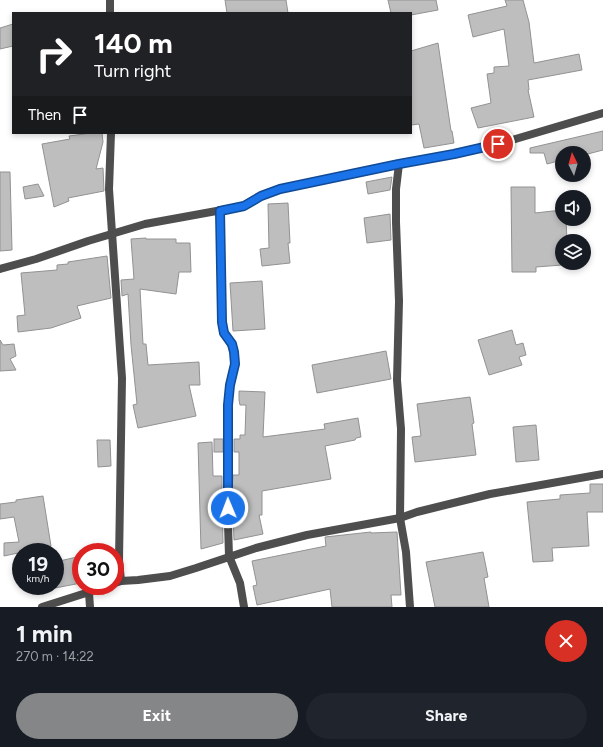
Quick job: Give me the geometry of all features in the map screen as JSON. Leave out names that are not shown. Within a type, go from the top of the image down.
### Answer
[{"type":"street","points":[[110,0],[110,12]]},
{"type":"street","points":[[0,269],[144,224],[244,206],[261,196],[280,189],[454,154],[512,140],[603,113]]},
{"type":"street","points":[[111,134],[109,189],[122,378],[119,543]]},
{"type":"street","points":[[399,164],[396,189],[396,222],[399,301],[397,380],[401,429],[400,518],[406,552],[410,607]]},
{"type":"street","points":[[220,211],[222,322],[224,333],[232,344],[235,364],[230,385],[228,405],[229,453],[227,492],[229,556],[240,582],[244,607]]},
{"type":"street","points":[[124,581],[170,576],[256,548],[308,535],[400,518],[417,512],[490,494],[603,474]]},
{"type":"street","points":[[42,607],[82,595]]},
{"type":"street","points":[[89,595],[90,607]]},
{"type":"building","points":[[225,0],[286,0],[288,12],[227,12]]},
{"type":"building","points":[[388,0],[436,0],[438,10],[412,15],[412,12],[391,12]]},
{"type":"building","points":[[505,0],[523,0],[529,22],[534,63],[579,54],[582,70],[528,80],[528,90],[534,117],[478,128],[471,108],[491,103],[487,74],[494,73],[494,67],[509,66],[504,29],[473,37],[468,15],[507,6]]},
{"type":"building","points":[[12,24],[12,46],[0,49],[0,28]]},
{"type":"building","points":[[438,43],[454,143],[424,148],[419,124],[412,125],[412,51]]},
{"type":"building","points":[[603,131],[603,150],[591,153],[591,146],[555,146],[555,162],[547,164],[544,153],[530,153],[530,148]]},
{"type":"building","points":[[102,134],[103,142],[96,169],[103,168],[104,191],[68,198],[69,201],[54,207],[42,144],[70,139],[69,136]]},
{"type":"building","points":[[0,172],[10,172],[12,250],[0,251]]},
{"type":"building","points":[[392,177],[390,190],[368,194],[366,182]]},
{"type":"building","points":[[38,184],[44,196],[25,199],[23,187]]},
{"type":"building","points":[[511,187],[535,187],[535,213],[555,211],[555,226],[566,226],[567,234],[555,234],[555,266],[536,267],[536,272],[512,272]]},
{"type":"building","points":[[288,203],[290,243],[288,243],[290,263],[262,266],[260,249],[269,248],[268,204]]},
{"type":"building","points":[[390,214],[391,240],[367,243],[364,218]]},
{"type":"building","points":[[131,239],[176,239],[176,243],[190,243],[191,272],[179,272],[176,294],[140,289],[143,344],[146,344],[148,365],[199,362],[200,385],[189,385],[196,416],[138,428],[133,405],[137,404],[128,294],[122,296],[121,280],[134,279]]},
{"type":"building","points":[[107,256],[111,298],[77,306],[81,318],[51,328],[18,332],[17,316],[25,315],[21,273],[57,270],[57,265]]},
{"type":"building","points":[[262,281],[265,329],[233,331],[230,283]]},
{"type":"building","points":[[512,330],[516,345],[523,343],[526,355],[519,357],[522,365],[489,375],[478,340]]},
{"type":"building","points":[[0,340],[3,345],[14,344],[16,356],[10,359],[16,370],[0,371]]},
{"type":"building","points":[[386,351],[391,379],[317,393],[312,365]]},
{"type":"building","points":[[239,391],[265,392],[263,437],[325,429],[324,424],[358,418],[361,437],[356,438],[355,440],[325,446],[331,479],[262,491],[262,515],[259,515],[263,534],[234,540],[232,492],[233,475],[239,475],[239,452],[234,452],[234,439],[240,439],[240,435],[245,435],[246,405],[240,405]]},
{"type":"building","points":[[470,397],[474,423],[472,424],[476,455],[415,462],[412,437],[421,436],[417,404]]},
{"type":"building","points":[[536,425],[539,460],[516,462],[513,427]]},
{"type":"building","points":[[214,439],[223,439],[223,452],[214,452]]},
{"type":"building","points":[[97,440],[110,440],[111,466],[98,467]]},
{"type":"building","points":[[212,442],[213,476],[222,476],[223,543],[201,549],[198,443]]},
{"type":"building","points":[[590,484],[603,484],[603,512],[587,512],[589,546],[552,548],[553,561],[533,562],[527,502],[560,499],[560,495],[590,493]]},
{"type":"building","points":[[43,496],[51,543],[12,543],[12,554],[4,556],[4,543],[19,542],[14,517],[0,519],[0,504],[16,502],[16,500]]},
{"type":"building","points":[[371,532],[397,532],[401,595],[391,595],[392,607],[332,607],[330,589],[257,605],[253,586],[257,585],[252,561],[326,546],[325,537]]},
{"type":"building","points":[[483,552],[488,577],[484,578],[489,607],[435,607],[426,562]]},
{"type":"building","points":[[72,558],[72,585],[64,586],[64,560]]},
{"type":"route","points":[[228,508],[228,405],[230,385],[235,364],[232,344],[224,333],[222,322],[220,211],[244,206],[261,196],[280,189],[498,144]]}]
